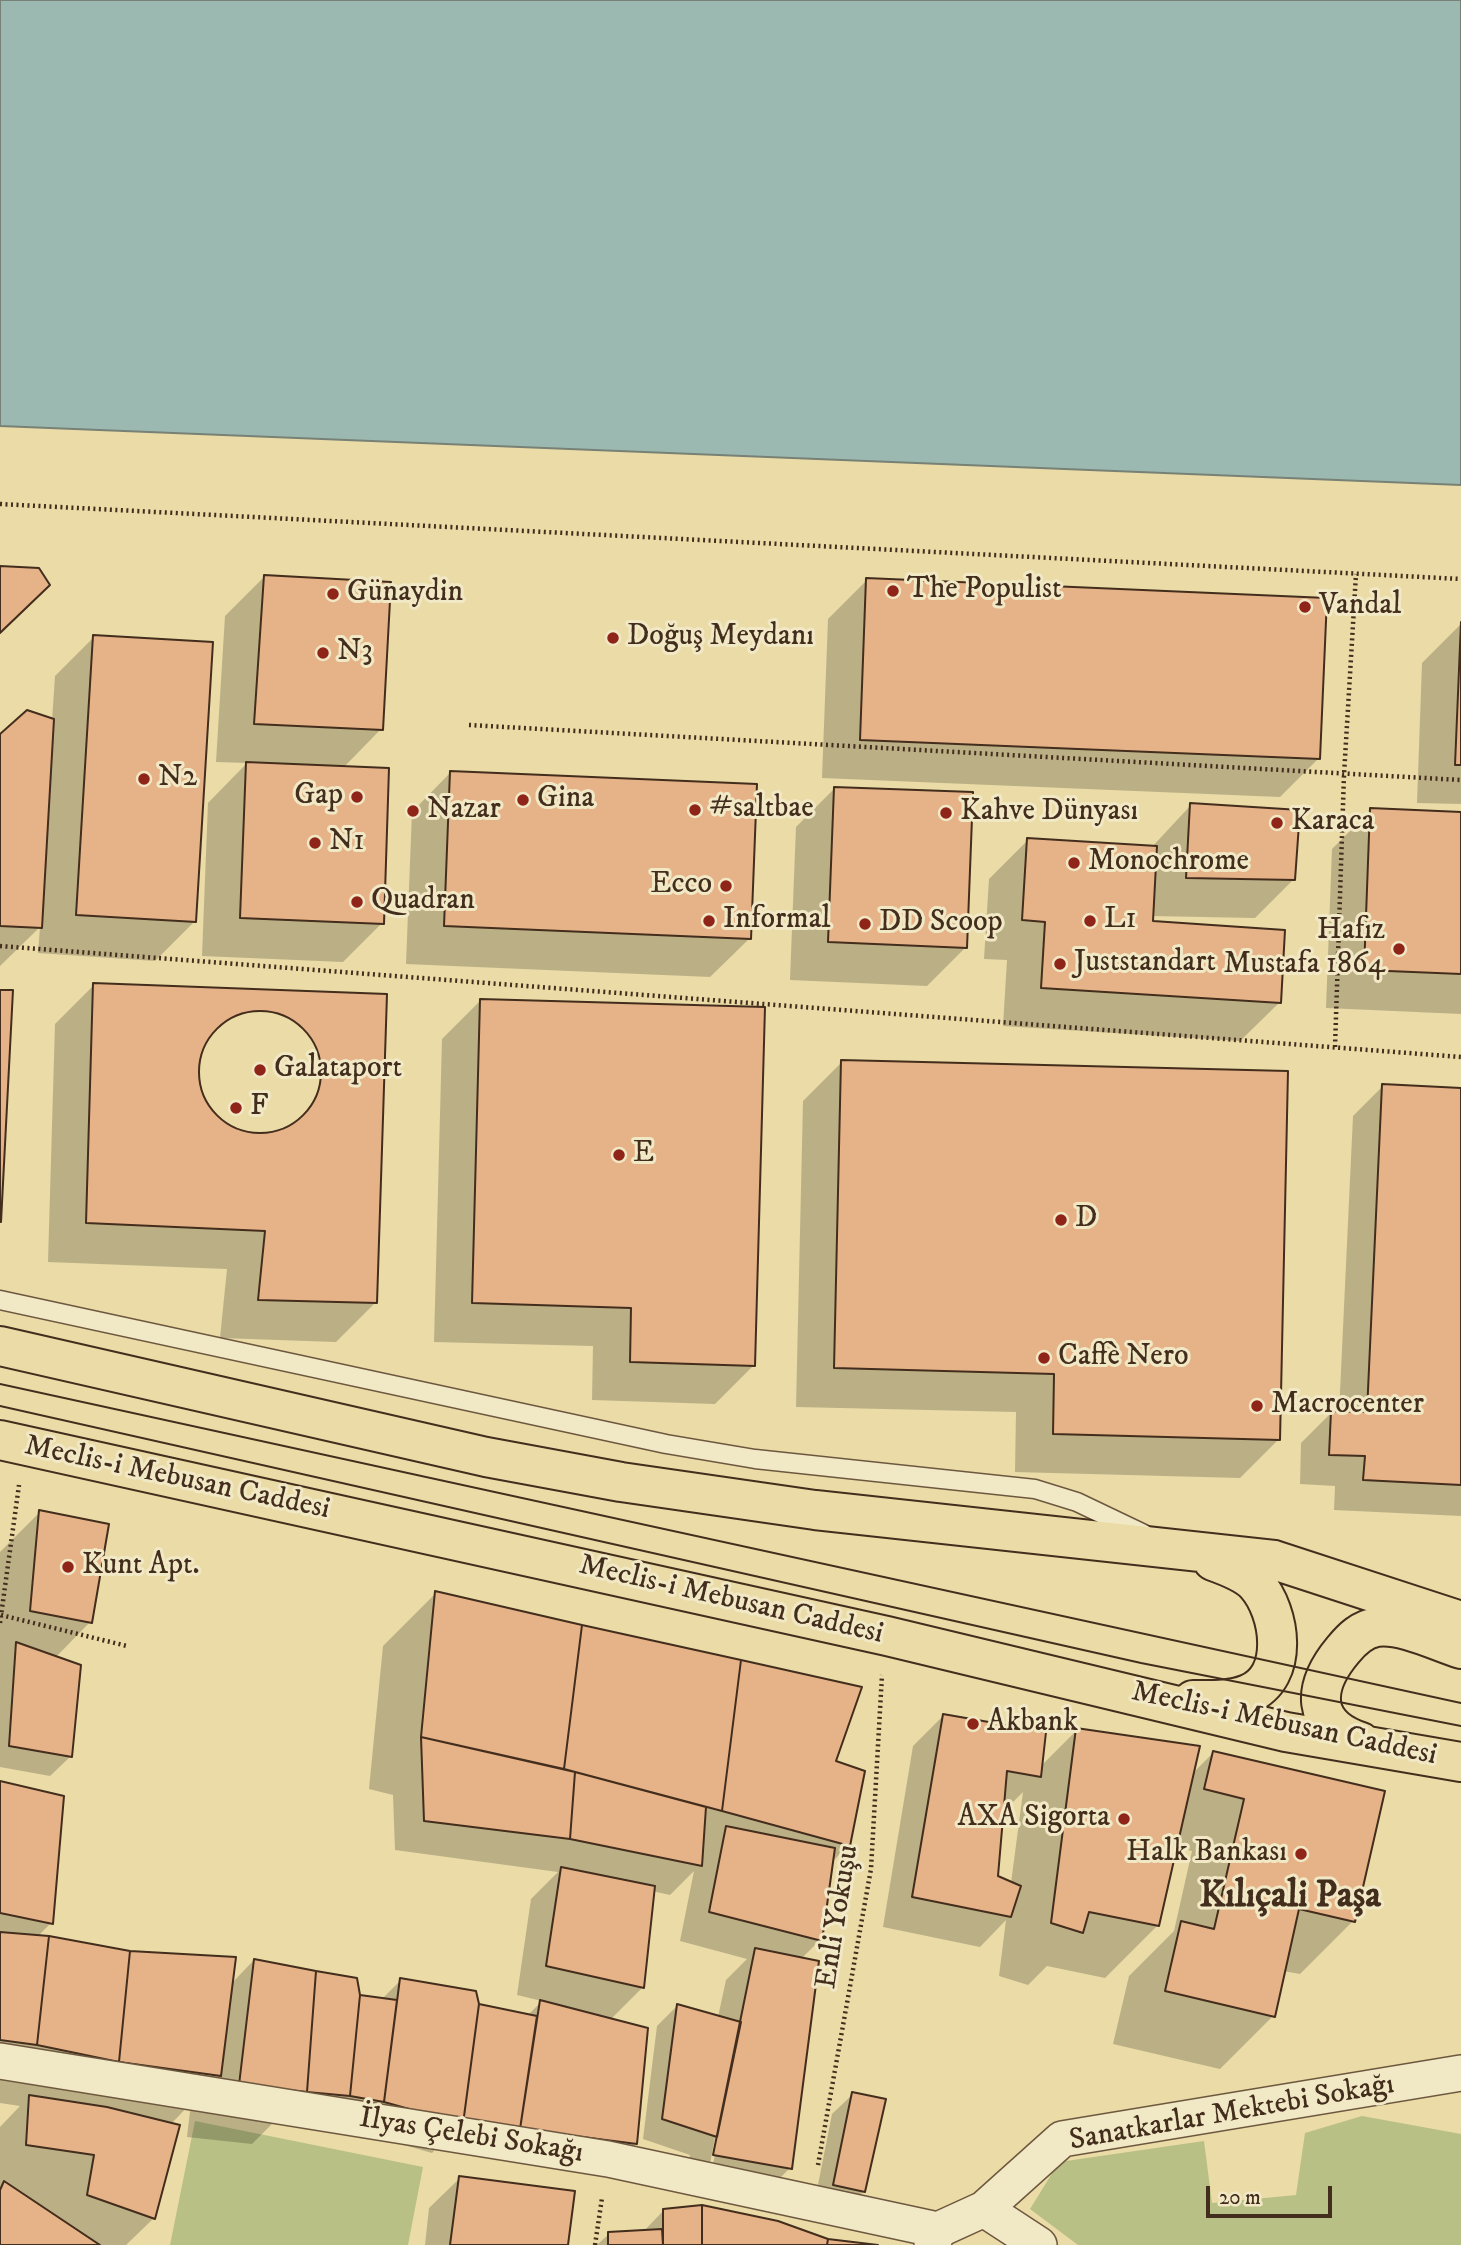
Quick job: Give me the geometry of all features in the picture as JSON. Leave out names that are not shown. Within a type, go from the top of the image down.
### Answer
[{"type":"main road","points":[[0,1346],[472,1454],[621,1482],[815,1510],[1274,1560],[1461,1621]]},
{"type":"main road","name":"Meclis-i Mebusan Caddesi","points":[[10,1442],[887,1636],[1286,1732],[1461,1762]]},
{"type":"main road","points":[[1143,1696],[1181,1701],[1224,1700],[1249,1694],[1267,1678],[1273,1663],[1278,1636],[1276,1621],[1268,1601],[1256,1584],[1220,1564],[1178,1551]]},
{"type":"main road","points":[[1373,1746],[1339,1732],[1326,1720],[1320,1704],[1326,1674],[1349,1643],[1365,1629],[1380,1627],[1461,1649]]},
{"type":"street","name":"İlyas Çelebi Sokağı","points":[[0,2061],[608,2159],[811,2202],[935,2238]]},
{"type":"street","name":"Sanatkarlar Mektebi Sokağı","points":[[935,2238],[984,2209],[1062,2139],[1461,2073]]},
{"type":"street","points":[[984,2209],[1039,2245]]},
{"type":"lane","points":[[0,1300],[666,1444],[755,1459],[1035,1489],[1077,1502],[1178,1551]]},
{"type":"path","points":[[0,504],[1461,579]]},
{"type":"path","points":[[1335,1047],[1344,775],[1356,574]]},
{"type":"path","points":[[469,725],[1461,780]]},
{"type":"path","points":[[0,946],[1461,1056]]},
{"type":"path","points":[[0,1623],[18,1490],[10,1442]]},
{"type":"path","points":[[1,1615],[127,1646]]},
{"type":"path","name":"Enli Yokuşu","points":[[811,2202],[871,1869],[882,1673],[887,1636]]},
{"type":"path","points":[[595,2245],[608,2159]]},
{"type":"green space","points":[[1362,2116],[1461,2134],[1461,2245],[1078,2245],[1030,2209],[1059,2162],[1204,2141],[1212,2203],[1296,2195],[1305,2133]]},
{"type":"green space","points":[[195,2121],[423,2167],[408,2245],[170,2245]]},
{"type":"water","points":[[0,0],[1461,0],[1461,485],[0,426]]},
{"type":"building","points":[[0,566],[39,568],[50,585],[0,633]]},
{"type":"building","name":"N3","points":[[264,575],[391,582],[383,730],[254,724]]},
{"type":"building","points":[[866,578],[1327,598],[1320,759],[860,740]]},
{"type":"building","points":[[1461,622],[1461,765],[1455,765]]},
{"type":"building","name":"N2","points":[[93,635],[213,642],[196,922],[76,915]]},
{"type":"building","points":[[27,710],[54,719],[42,928],[0,926],[0,734]]},
{"type":"building","name":"N1","points":[[246,762],[389,768],[384,924],[240,918]]},
{"type":"building","points":[[450,771],[757,784],[751,939],[444,926]]},
{"type":"building","points":[[834,787],[973,792],[967,948],[828,942]]},
{"type":"building","points":[[1190,803],[1300,810],[1295,880],[1186,878]]},
{"type":"building","points":[[1370,808],[1461,812],[1461,974],[1364,970]]},
{"type":"building","name":"L1","points":[[1027,838],[1157,846],[1153,921],[1285,930],[1281,1003],[1041,988],[1045,922],[1022,920]]},
{"type":"building","name":"F","points":[[93,983],[387,994],[377,1303],[258,1300],[265,1231],[86,1223]]},
{"type":"building","points":[[0,990],[13,990],[1,1222],[0,1222]]},
{"type":"building","name":"E","points":[[480,999],[765,1007],[755,1366],[630,1362],[631,1308],[472,1303]]},
{"type":"building","name":"Galataport","points":[[260,1011],[283,1016],[303,1029],[316,1049],[321,1072],[316,1095],[303,1115],[283,1128],[260,1133],[237,1128],[217,1115],[204,1095],[199,1072],[204,1049],[217,1029],[237,1016]]},
{"type":"building","name":"D","points":[[841,1060],[1288,1071],[1280,1440],[1053,1434],[1054,1374],[834,1368]]},
{"type":"building","points":[[1382,1084],[1461,1088],[1461,1485],[1363,1480],[1365,1456],[1329,1455],[1331,1411],[1367,1412]]},
{"type":"building","name":"Kunt Apt.","points":[[39,1510],[109,1524],[92,1623],[30,1611]]},
{"type":"building","points":[[435,1591],[582,1625],[564,1769],[421,1737]]},
{"type":"building","points":[[582,1625],[741,1660],[722,1811],[564,1769]]},
{"type":"building","points":[[16,1642],[81,1665],[72,1757],[9,1746]]},
{"type":"building","points":[[741,1660],[862,1687],[836,1761],[865,1771],[850,1846],[722,1811]]},
{"type":"building","points":[[943,1714],[1046,1732],[1041,1777],[1007,1771],[998,1876],[1021,1886],[1011,1917],[912,1897]]},
{"type":"building","name":"AXA Sigorta","points":[[1076,1728],[1200,1746],[1159,1926],[1089,1912],[1083,1933],[1051,1923]]},
{"type":"building","points":[[421,1737],[575,1772],[570,1839],[424,1821]]},
{"type":"building","name":"Halk Bankası","points":[[1213,1751],[1385,1791],[1355,1922],[1299,1909],[1275,2017],[1165,1991],[1181,1921],[1214,1929],[1244,1799],[1204,1789]]},
{"type":"building","points":[[575,1772],[706,1807],[702,1866],[570,1839]]},
{"type":"building","points":[[0,1781],[64,1796],[53,1924],[0,1913]]},
{"type":"building","points":[[726,1826],[835,1848],[822,1941],[709,1912]]},
{"type":"building","points":[[561,1867],[655,1886],[644,1988],[546,1966]]},
{"type":"building","points":[[0,1932],[49,1936],[37,2045],[0,2040]]},
{"type":"building","points":[[49,1936],[130,1951],[119,2062],[37,2045]]},
{"type":"building","points":[[755,1948],[819,1961],[792,2169],[713,2155]]},
{"type":"building","points":[[130,1951],[236,1957],[221,2076],[119,2062]]},
{"type":"building","points":[[254,1959],[316,1971],[307,2092],[239,2085]]},
{"type":"building","points":[[316,1971],[357,1978],[360,1995],[350,2096],[307,2092]]},
{"type":"building","points":[[400,1978],[476,1991],[479,2004],[463,2124],[384,2102]]},
{"type":"building","points":[[360,1995],[397,2000],[384,2102],[350,2096]]},
{"type":"building","points":[[540,2000],[648,2028],[637,2144],[520,2129]]},
{"type":"building","points":[[479,2004],[537,2016],[520,2129],[463,2124]]},
{"type":"building","points":[[677,2004],[741,2022],[717,2137],[662,2119]]},
{"type":"building","points":[[852,2092],[886,2099],[865,2192],[833,2185]]},
{"type":"building","points":[[29,2095],[107,2107],[180,2125],[155,2219],[87,2195],[94,2155],[26,2145]]},
{"type":"building","points":[[459,2176],[575,2191],[568,2245],[450,2245]]},
{"type":"building","points":[[4,2181],[100,2245],[0,2245],[0,2190]]},
{"type":"building","points":[[702,2205],[702,2245],[663,2245],[663,2209]]},
{"type":"building","points":[[702,2205],[778,2221],[828,2239],[827,2245],[702,2245]]},
{"type":"building","points":[[662,2229],[663,2245],[608,2245],[608,2232]]},
{"type":"building","points":[[828,2239],[878,2245],[827,2245]]},
{"type":"tram line","points":[[0,1384],[1461,1703]]},
{"type":"tram line","points":[[0,1406],[1141,1663],[1461,1726]]},
{"type":"place","name":"The Populist","points":[[893,591]]},
{"type":"place","name":"Günaydin","points":[[333,594]]},
{"type":"place","name":"Vandal","points":[[1305,607]]},
{"type":"place","name":"Doğuş Meydanı","points":[[613,638]]},
{"type":"place","name":"N3","points":[[323,653]]},
{"type":"place","name":"N2","points":[[144,779]]},
{"type":"place","name":"Gap","points":[[357,797]]},
{"type":"place","name":"Gina","points":[[523,800]]},
{"type":"place","name":"#saltbae","points":[[695,810]]},
{"type":"place","name":"Nazar","points":[[413,811]]},
{"type":"place","name":"Kahve Dünyası","points":[[946,813]]},
{"type":"place","name":"Karaca","points":[[1277,823]]},
{"type":"place","name":"N1","points":[[315,843]]},
{"type":"place","name":"Monochrome","points":[[1074,863]]},
{"type":"place","name":"Ecco","points":[[726,886]]},
{"type":"place","name":"Quadran","points":[[357,902]]},
{"type":"place","name":"Informal","points":[[709,921]]},
{"type":"place","name":"L1","points":[[1090,921]]},
{"type":"place","name":"DD Scoop","points":[[865,924]]},
{"type":"place","name":"Hafız Mustafa 1864","points":[[1399,949]]},
{"type":"place","name":"Juststandart","points":[[1060,964]]},
{"type":"place","name":"Galataport","points":[[260,1070]]},
{"type":"place","name":"F","points":[[236,1108]]},
{"type":"place","name":"E","points":[[619,1155]]},
{"type":"place","name":"D","points":[[1061,1220]]},
{"type":"place","name":"Caffè Nero","points":[[1044,1358]]},
{"type":"place","name":"Macrocenter","points":[[1257,1406]]},
{"type":"place","name":"Kunt Apt.","points":[[68,1567]]},
{"type":"place","name":"Akbank","points":[[973,1724]]},
{"type":"place","name":"AXA Sigorta","points":[[1124,1819]]},
{"type":"place","name":"Halk Bankası","points":[[1301,1854]]},
{"type":"district","name":"Kılıçali Paşa","points":[[1290,1898]]}]
